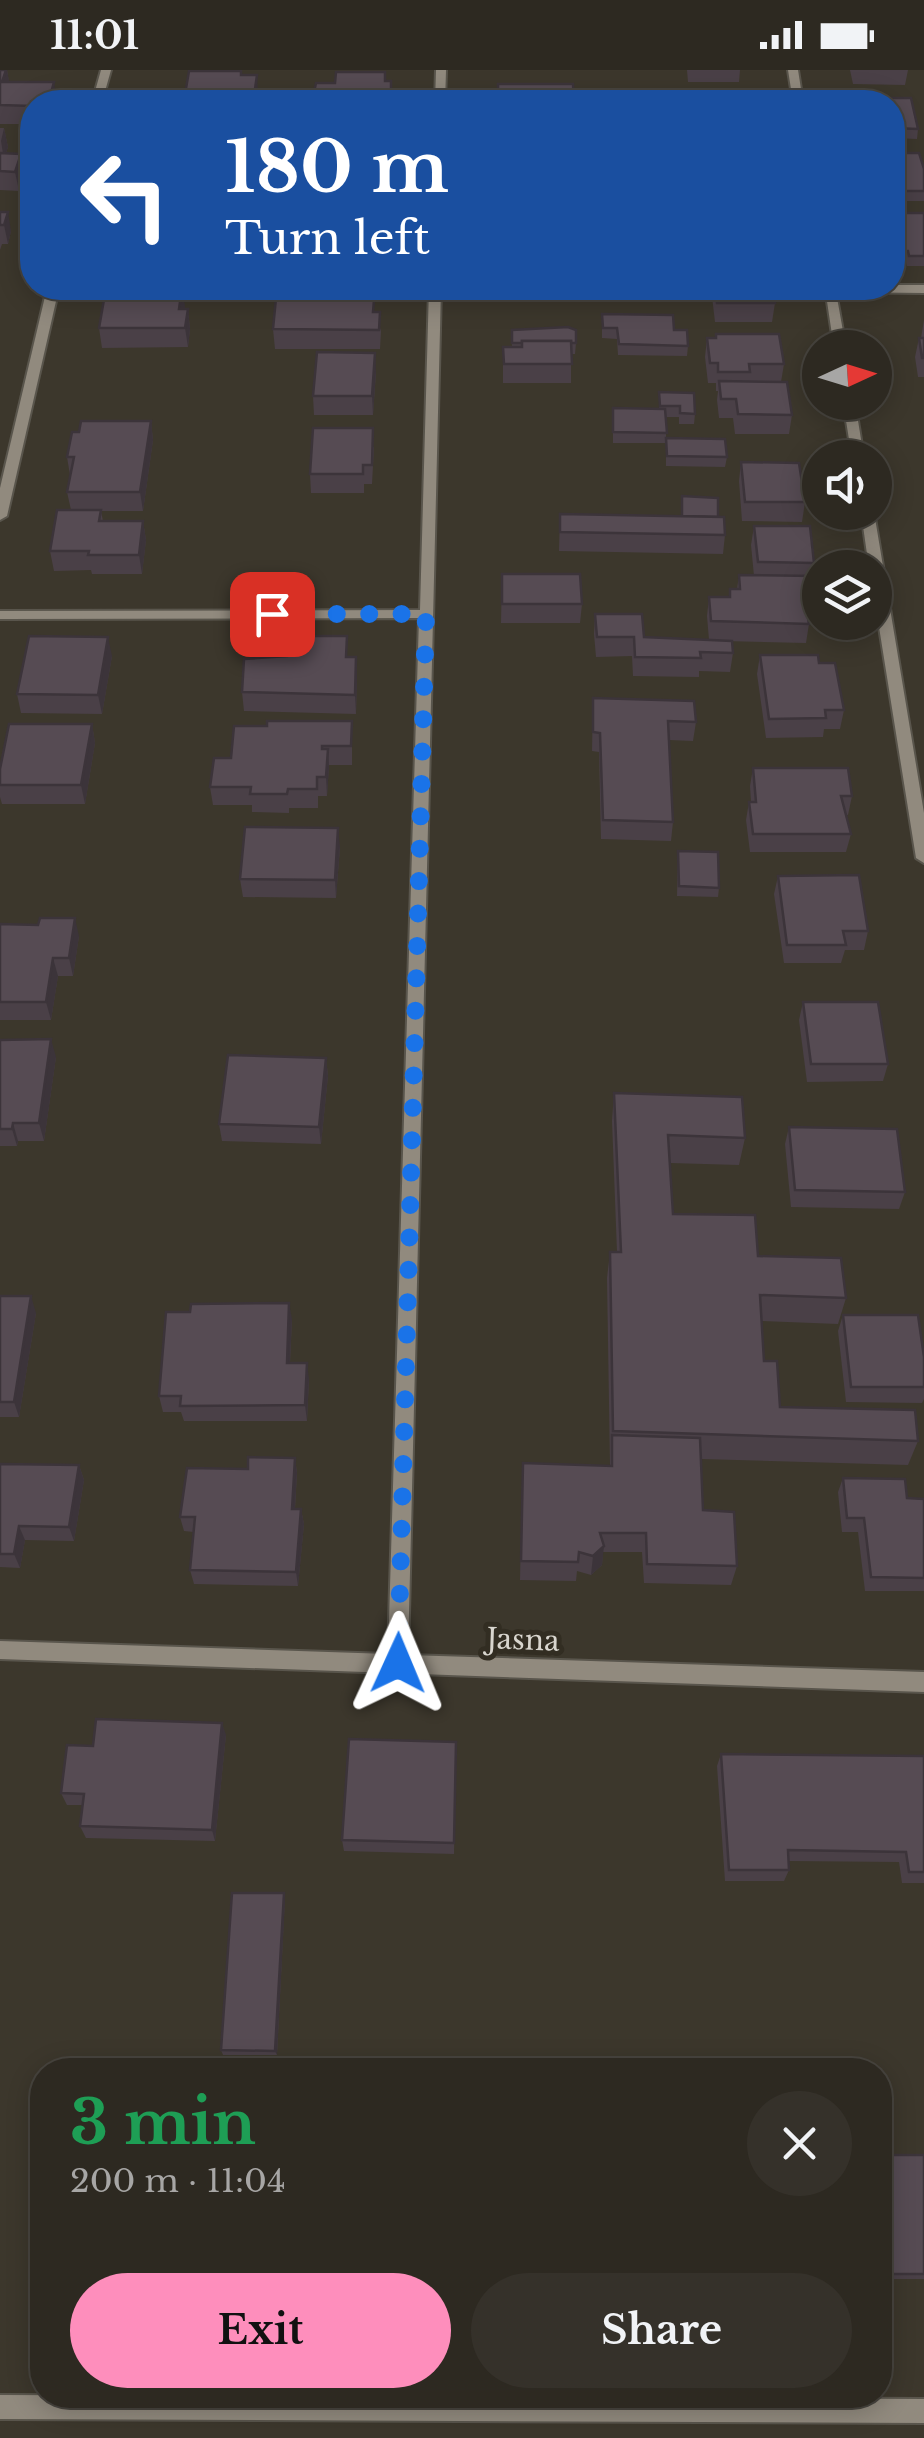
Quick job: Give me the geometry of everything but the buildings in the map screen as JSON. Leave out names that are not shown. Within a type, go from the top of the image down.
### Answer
[{"type":"street","points":[[0,512],[50,300]]},
{"type":"street","points":[[398,1663],[435,300]]},
{"type":"street","points":[[832,300],[837,330]]},
{"type":"street","points":[[870,530],[924,858]]},
{"type":"street","points":[[0,615],[426,614]]},
{"type":"street","name":"Jasna","points":[[0,1650],[924,1682]]},
{"type":"street","points":[[0,2407],[30,2407]]},
{"type":"street","points":[[231,2408],[924,2411]]},
{"type":"route","points":[[272,614],[426,614],[398,1663]]}]
